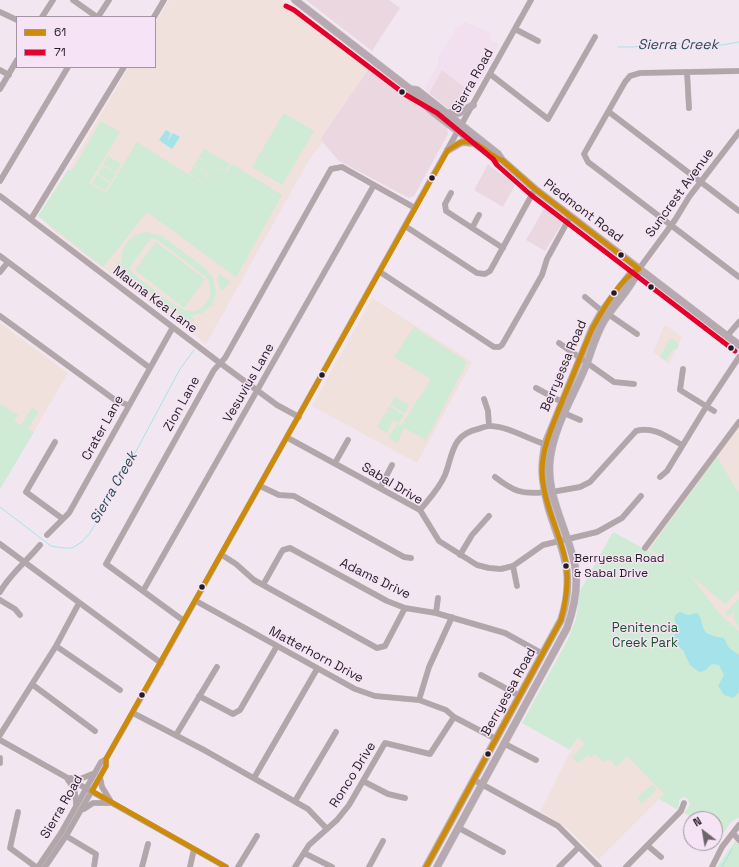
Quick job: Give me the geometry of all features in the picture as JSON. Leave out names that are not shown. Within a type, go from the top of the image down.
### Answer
[{"type":"main road","name":"Piedmont Road","points":[[289,0],[297,2],[410,89],[413,95],[498,154],[502,160],[535,189],[570,217],[739,345]]},
{"type":"main road","name":"Piedmont Road","points":[[410,89],[416,90],[446,113],[478,144],[495,158],[502,160]]},
{"type":"main road","points":[[446,113],[459,113],[473,105]]},
{"type":"main road","points":[[448,150],[462,142],[478,144]]},
{"type":"main road","name":"Berryessa Road","points":[[549,445],[562,402],[598,332],[605,312],[636,277],[639,269]]},
{"type":"main road","name":"Piedmont Road","points":[[727,336],[730,342],[739,350]]},
{"type":"main road","name":"Berryessa Road","points":[[437,867],[553,658],[567,628],[575,602],[575,567],[564,540],[548,492],[542,461],[564,413],[584,360]]},
{"type":"main road","name":"Berryessa Road","points":[[426,867],[554,635],[562,617],[568,588],[564,540]]},
{"type":"main road","points":[[553,658],[550,652],[554,642],[554,635]]},
{"type":"main road","points":[[532,695],[535,681],[544,666],[543,654]]},
{"type":"street","points":[[43,16],[53,0]]},
{"type":"street","points":[[73,0],[97,16]]},
{"type":"street","points":[[99,16],[108,0]]},
{"type":"street","points":[[155,16],[164,0]]},
{"type":"street","name":"Sierra Road","points":[[37,867],[76,807],[101,762],[106,759],[133,713],[288,438],[531,0]]},
{"type":"street","points":[[0,12],[16,20]]},
{"type":"street","points":[[515,29],[538,41]]},
{"type":"street","points":[[490,74],[548,119],[595,37]]},
{"type":"street","points":[[0,89],[16,62]]},
{"type":"street","points":[[0,181],[67,68]]},
{"type":"street","points":[[31,220],[123,68]]},
{"type":"street","points":[[0,70],[9,75]]},
{"type":"street","points":[[739,71],[633,75],[625,82],[584,157],[588,162],[739,276]]},
{"type":"street","points":[[687,72],[689,108]]},
{"type":"street","points":[[609,112],[739,211]]},
{"type":"street","name":"Suncrest Avenue","points":[[639,269],[700,182],[739,132]]},
{"type":"street","name":"Zion Lane","points":[[184,621],[106,564],[214,370],[225,358],[328,172],[334,167],[342,167],[374,185]]},
{"type":"street","points":[[374,185],[415,208]]},
{"type":"street","name":"Vesuvius Lane","points":[[143,591],[374,185]]},
{"type":"street","points":[[405,226],[479,274],[485,274],[490,271],[535,189]]},
{"type":"street","points":[[452,193],[445,208],[446,211],[502,248]]},
{"type":"street","name":"Mauna Kea Lane","points":[[0,196],[220,363],[277,405],[299,417]]},
{"type":"street","points":[[472,228],[479,215]]},
{"type":"street","points":[[380,272],[494,347],[499,347],[502,345],[542,275],[547,259],[570,217]]},
{"type":"street","points":[[0,256],[150,368]]},
{"type":"street","points":[[0,272],[8,262]]},
{"type":"street","points":[[584,297],[637,334]]},
{"type":"street","points":[[0,316],[115,400],[128,405]]},
{"type":"street","points":[[727,336],[739,322]]},
{"type":"street","name":"Crater Lane","points":[[47,534],[69,513],[172,327]]},
{"type":"street","points":[[559,343],[614,382],[634,384]]},
{"type":"street","points":[[660,476],[667,471],[706,407],[739,357]]},
{"type":"street","points":[[683,369],[680,390],[714,411]]},
{"type":"street","points":[[536,388],[562,402]]},
{"type":"street","points":[[484,399],[488,411],[489,426]]},
{"type":"street","points":[[564,413],[580,420]]},
{"type":"street","points":[[645,548],[739,422]]},
{"type":"street","points":[[420,510],[437,489],[445,474],[450,455],[458,440],[470,431],[489,426],[504,428],[549,445]]},
{"type":"street","points":[[495,477],[511,489],[523,493],[548,492],[580,487],[590,482],[636,431],[645,429],[658,432],[682,445]]},
{"type":"street","name":"Sabal Drive","points":[[288,438],[420,510],[439,541],[478,565],[489,568],[501,569],[513,566],[543,544],[597,532],[622,518],[641,496]]},
{"type":"street","points":[[335,463],[348,440]]},
{"type":"street","points":[[55,442],[26,492],[63,519]]},
{"type":"street","points":[[380,488],[392,465]]},
{"type":"street","points":[[260,486],[279,495],[294,496],[404,557],[411,558]]},
{"type":"street","points":[[460,555],[472,534],[489,516]]},
{"type":"street","points":[[0,544],[160,663]]},
{"type":"street","points":[[0,592],[9,579],[40,545]]},
{"type":"street","name":"Adams Drive","points":[[263,585],[281,553],[286,548],[290,548],[387,601],[405,608],[436,613],[505,633],[543,654]]},
{"type":"street","points":[[222,555],[236,564],[246,575],[378,648],[385,646],[405,608]]},
{"type":"street","points":[[513,566],[517,586]]},
{"type":"street","points":[[436,613],[438,598]]},
{"type":"street","points":[[0,600],[15,609],[20,615]]},
{"type":"street","name":"Matterhorn Drive","points":[[196,601],[317,669],[369,694],[419,700],[446,710],[454,717],[496,739]]},
{"type":"street","points":[[0,735],[33,685],[79,603]]},
{"type":"street","points":[[419,700],[429,667],[452,617]]},
{"type":"street","points":[[56,646],[120,690]]},
{"type":"street","points":[[199,696],[233,714],[240,710],[277,646]]},
{"type":"street","points":[[176,735],[217,667]]},
{"type":"street","points":[[254,778],[317,669]]},
{"type":"street","points":[[481,675],[520,696]]},
{"type":"street","points":[[33,685],[96,731]]},
{"type":"street","points":[[133,713],[176,735],[308,809],[327,829]]},
{"type":"street","name":"Ronco Drive","points":[[295,867],[309,845],[327,829],[349,804],[385,743],[430,754],[454,717]]},
{"type":"street","points":[[295,802],[336,732]]},
{"type":"street","points":[[0,740],[226,867]]},
{"type":"street","points":[[505,744],[536,760]]},
{"type":"street","points":[[0,758],[0,763]]},
{"type":"street","name":"Sierra Road","points":[[45,867],[66,836],[92,791],[106,766],[106,759]]},
{"type":"street","points":[[66,777],[80,778],[95,773]]},
{"type":"street","points":[[100,776],[102,787],[113,803]]},
{"type":"street","points":[[66,777],[73,785],[76,794],[76,807]]},
{"type":"street","points":[[474,780],[558,826],[599,867]]},
{"type":"street","points":[[363,781],[388,794],[405,798]]},
{"type":"street","points":[[78,815],[86,807],[93,803],[113,803]]},
{"type":"street","points":[[626,867],[681,811],[684,803]]},
{"type":"street","points":[[18,812],[10,848],[37,867]]},
{"type":"street","points":[[712,867],[722,847],[732,832],[739,825]]},
{"type":"street","points":[[459,828],[503,852]]},
{"type":"street","points":[[732,832],[739,840]]},
{"type":"street","points":[[66,836],[96,854],[94,867]]},
{"type":"street","points":[[238,867],[257,836]]},
{"type":"street","points":[[369,867],[383,841]]},
{"type":"street","points":[[142,867],[148,844]]},
{"type":"street","points":[[648,846],[660,857]]},
{"type":"street","points":[[559,867],[579,847]]},
{"type":"street","points":[[190,867],[194,849]]},
{"type":"street","points":[[304,853],[332,867]]},
{"type":"shaded area","points":[[169,0],[281,0],[369,68],[320,138],[323,142],[309,160],[206,344],[57,234],[40,217],[128,68],[156,68],[156,22]]},
{"type":"shaded area","points":[[306,0],[389,0],[400,8],[372,51]]},
{"type":"shaded area","points":[[466,22],[493,34],[489,39],[499,44],[482,79],[471,92],[442,70],[429,93],[424,89],[437,66],[439,56],[457,27]]},
{"type":"shaded area","points":[[369,68],[447,127],[448,134],[414,196],[409,198],[339,161],[320,139]]},
{"type":"shaded area","points":[[442,70],[471,92],[464,106],[456,110],[449,109],[429,93]]},
{"type":"shaded area","points":[[488,164],[515,185],[503,207],[474,190]]},
{"type":"shaded area","points":[[545,207],[561,219],[562,224],[545,251],[526,240]]},
{"type":"shaded area","points":[[372,298],[472,362],[417,463],[312,406]]},
{"type":"shaded area","points":[[0,323],[68,373],[0,489]]},
{"type":"shaded area","points":[[664,326],[667,326],[682,337],[669,364],[653,352]]},
{"type":"shaded area","points":[[739,425],[739,631],[719,613],[688,573],[646,551]]},
{"type":"shaded area","points":[[578,737],[696,762],[599,859],[568,829],[540,811]]},
{"type":"green space","points":[[284,113],[314,131],[282,185],[252,167]]},
{"type":"green space","points":[[101,121],[120,132],[89,183],[106,193],[137,142],[202,183],[208,174],[214,178],[219,170],[226,173],[232,164],[282,195],[236,277],[147,212],[103,267],[38,216],[68,170],[71,172]]},
{"type":"green space","points":[[204,149],[230,164],[225,172],[199,157]]},
{"type":"green space","points":[[108,156],[121,164],[116,172],[103,164]]},
{"type":"green space","points":[[199,158],[219,169],[214,177],[194,165]]},
{"type":"green space","points":[[103,166],[116,173],[111,182],[98,174]]},
{"type":"green space","points":[[194,166],[207,174],[202,182],[189,174]]},
{"type":"green space","points":[[97,175],[110,183],[105,191],[92,183]]},
{"type":"green space","points":[[146,232],[162,236],[206,269],[213,278],[216,293],[212,305],[202,313],[190,316],[194,319],[191,323],[115,267],[118,262],[122,265],[122,253],[126,243],[130,239]],"holes":[[[151,238],[159,241],[206,277],[210,288],[209,297],[202,307],[196,311],[189,311],[174,305],[140,279],[129,268]]]},
{"type":"green space","points":[[156,242],[205,279],[184,308],[135,270]]},
{"type":"green space","points":[[220,274],[231,282],[221,291],[217,279]]},
{"type":"green space","points":[[414,327],[467,362],[426,440],[404,428],[397,443],[388,438],[397,424],[401,426],[431,379],[394,357]]},
{"type":"green space","points":[[670,338],[679,344],[677,350],[674,349],[665,361],[660,357]]},
{"type":"green space","points":[[395,397],[409,405],[405,413],[390,405]]},
{"type":"green space","points":[[0,404],[18,415],[14,421],[21,425],[32,408],[38,412],[28,429],[34,432],[0,489]]},
{"type":"green space","points":[[389,406],[404,415],[399,423],[383,417],[386,412],[393,415],[387,411]]},
{"type":"green space","points":[[383,417],[392,423],[387,433],[377,427]]},
{"type":"green space","name":"Penitencia Creek Park","points":[[717,457],[739,494],[739,590],[725,604],[690,575],[719,613],[739,631],[739,817],[731,822],[723,834],[723,811],[686,811],[690,805],[687,798],[683,797],[679,800],[678,810],[659,799],[664,794],[627,756],[616,767],[610,759],[603,762],[595,754],[591,758],[587,755],[578,763],[572,757],[585,744],[578,737],[570,750],[522,723],[567,641],[576,619],[580,591],[613,532],[681,569],[650,549]]},
{"type":"green space","points":[[739,599],[739,628],[734,617],[734,611],[728,616],[725,613]]},
{"type":"green space","points":[[652,784],[657,789],[642,804],[637,798]]},
{"type":"green space","points":[[739,836],[739,867],[717,867]]},
{"type":"water","points":[[166,130],[171,133],[167,142],[173,133],[180,137],[172,149],[159,140]]},
{"type":"water","points":[[680,612],[688,615],[697,613],[701,619],[705,631],[713,636],[724,638],[729,648],[739,655],[739,692],[733,698],[724,695],[718,686],[724,675],[719,665],[712,664],[704,671],[699,672],[690,665],[683,650],[673,642],[676,632],[675,617]]},
{"type":"waterway","name":"Sierra Creek","points":[[618,47],[633,47],[658,43],[722,45],[739,42]]},
{"type":"waterway","name":"Sierra Creek","points":[[0,507],[51,546],[72,548],[82,542],[90,533],[119,483],[180,369],[194,350]]},
{"type":"waterway","points":[[722,867],[732,849]]},
{"type":"transit line","name":"71","points":[[286,6],[294,10],[406,95],[437,113],[493,159],[497,165],[531,195],[735,351]]},
{"type":"transit line","name":"61","points":[[226,867],[92,791],[106,766],[106,759],[448,150],[462,142],[468,142],[478,145],[502,160],[535,189],[639,269],[632,273],[618,287],[606,304],[592,329],[546,444],[542,472],[543,484],[548,507],[563,552],[567,570],[566,592],[561,620],[426,867]]},
{"type":"place","name":"Berryessa Road & Sabal Drive","points":[[566,566]]}]
